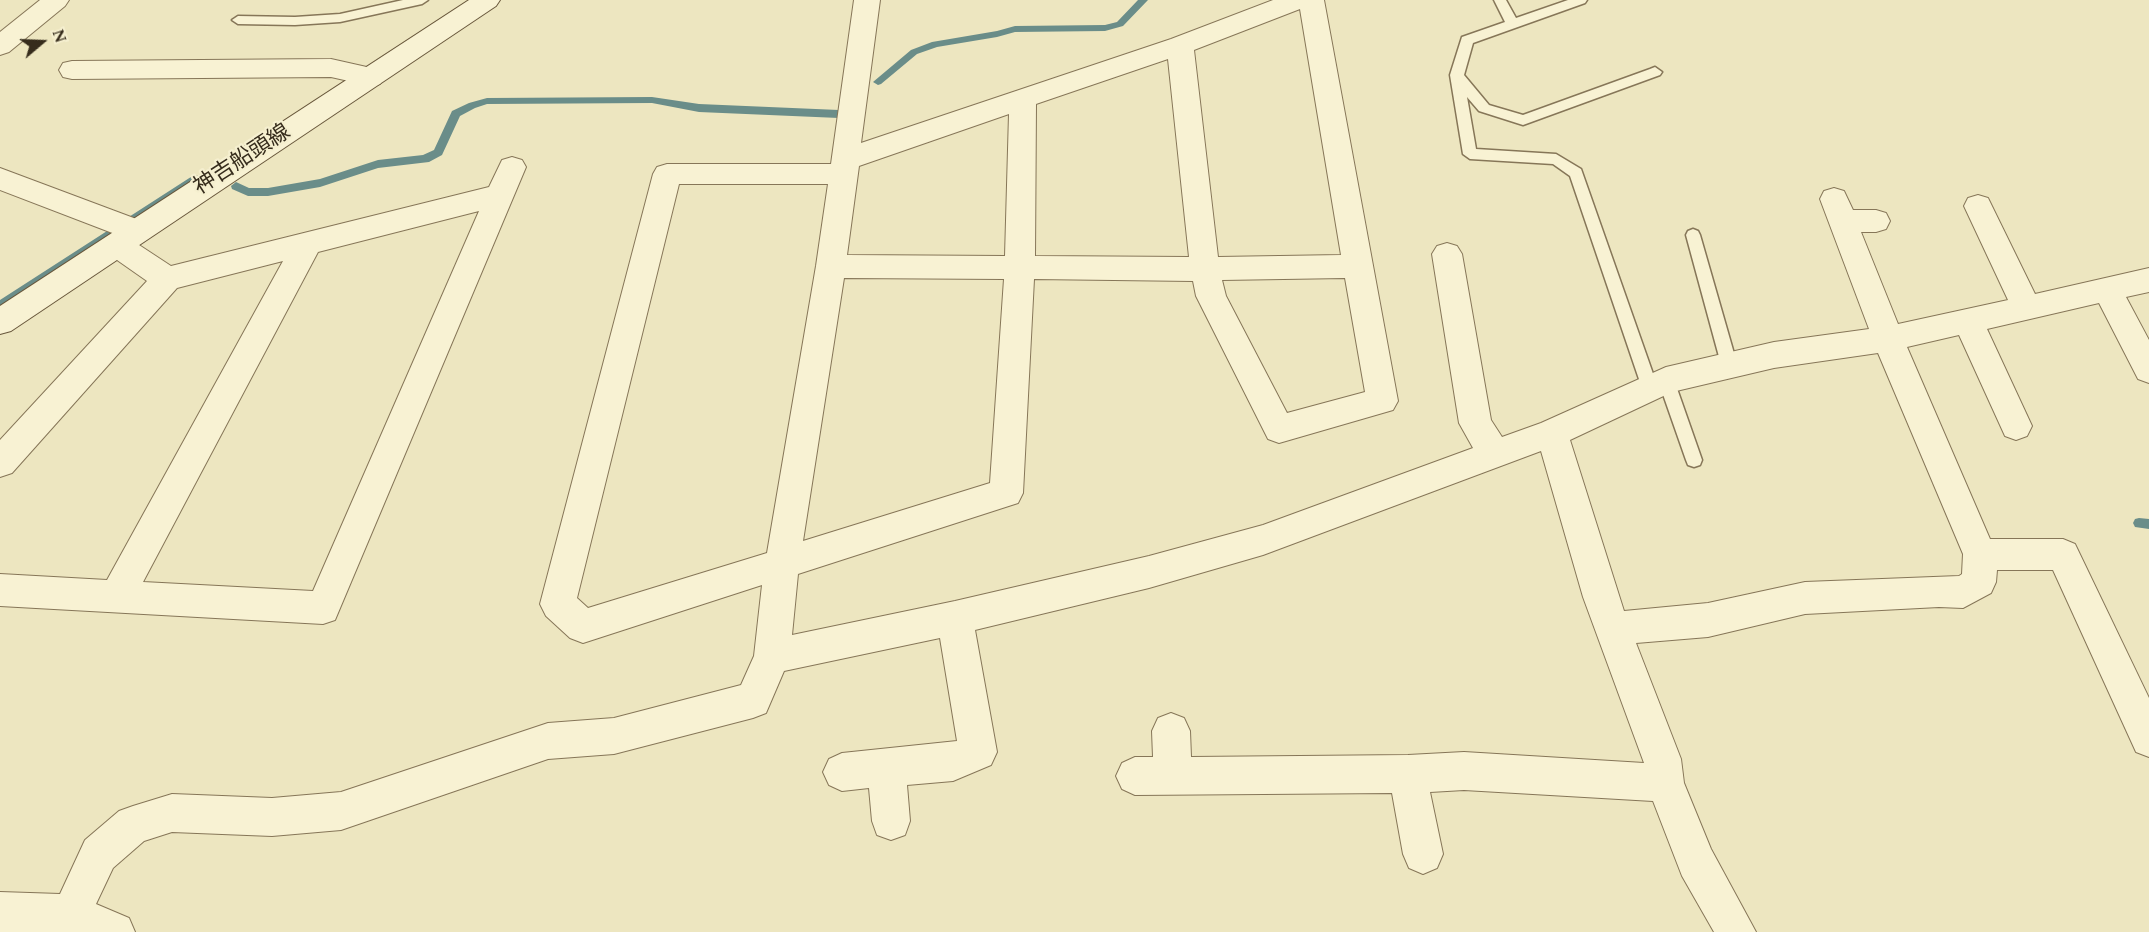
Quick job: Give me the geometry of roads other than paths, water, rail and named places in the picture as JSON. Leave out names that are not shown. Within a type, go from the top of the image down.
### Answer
[{"type":"street","points":[[0,46],[57,0]]},
{"type":"street","name":"神吉船頭線","points":[[0,322],[487,0]]},
{"type":"street","points":[[71,914],[99,854],[133,825],[172,813],[272,817],[340,811],[548,741],[614,736],[753,700],[772,656],[782,562],[831,266],[867,0]]},
{"type":"street","points":[[1023,100],[1020,268],[1006,493],[583,626],[558,604],[667,174],[845,166],[1023,100],[1180,45],[1298,0]]},
{"type":"street","points":[[1180,45],[1205,269],[1211,296],[1280,429],[1382,401],[1311,0]]},
{"type":"street","points":[[72,69],[332,68],[371,77]]},
{"type":"street","points":[[0,180],[127,238],[167,279]]},
{"type":"street","points":[[0,463],[167,279],[308,243],[506,181],[323,608],[0,590]]},
{"type":"street","points":[[1978,206],[2027,308]]},
{"type":"street","points":[[1613,629],[1708,620],[1805,598],[1939,591],[1963,592],[1979,582],[1980,554],[1888,339],[1839,210],[1876,221]]},
{"type":"street","points":[[116,597],[308,243]]},
{"type":"street","points":[[1447,254],[1475,423],[1495,454]]},
{"type":"street","points":[[831,266],[1205,269],[1358,266]]},
{"type":"street","points":[[772,656],[955,618],[1149,572],[1263,540],[1552,433],[1658,384],[1729,364],[1774,355],[1888,339],[2149,280]]},
{"type":"street","points":[[2108,291],[2149,370]]},
{"type":"street","points":[[1968,321],[2016,426]]},
{"type":"street","points":[[1552,433],[1601,597],[1662,759],[1665,783],[1696,862],[1736,932]]},
{"type":"street","points":[[1980,554],[2063,555],[2149,739]]},
{"type":"street","points":[[842,772],[952,762],[978,752],[955,618]]},
{"type":"street","points":[[1171,731],[1173,776]]},
{"type":"street","points":[[887,768],[891,821]]},
{"type":"street","points":[[1135,776],[1408,774],[1464,771],[1665,783]]},
{"type":"street","points":[[1408,774],[1423,854]]},
{"type":"street","points":[[0,912],[71,914],[115,932]]},
{"type":"lane","points":[[238,21],[340,18],[422,0]]},
{"type":"lane","points":[[1500,0],[1512,24]]},
{"type":"lane","points":[[1581,0],[1467,40],[1456,75],[1470,154],[1556,159],[1576,173],[1658,384],[1694,460]]},
{"type":"lane","points":[[1456,75],[1484,108],[1523,120],[1655,72]]},
{"type":"lane","points":[[1693,235],[1729,364]]},
{"type":"waterway","points":[[878,82],[914,52],[935,44],[1015,29],[1105,28],[1120,24],[1143,0]]},
{"type":"waterway","points":[[236,186],[248,192],[268,192],[320,183],[378,164],[425,159],[438,152],[456,114],[472,105],[487,101],[652,100],[699,108],[839,114]]},
{"type":"waterway","points":[[0,306],[194,179]]},
{"type":"waterway","points":[[2139,523],[2149,524]]}]
